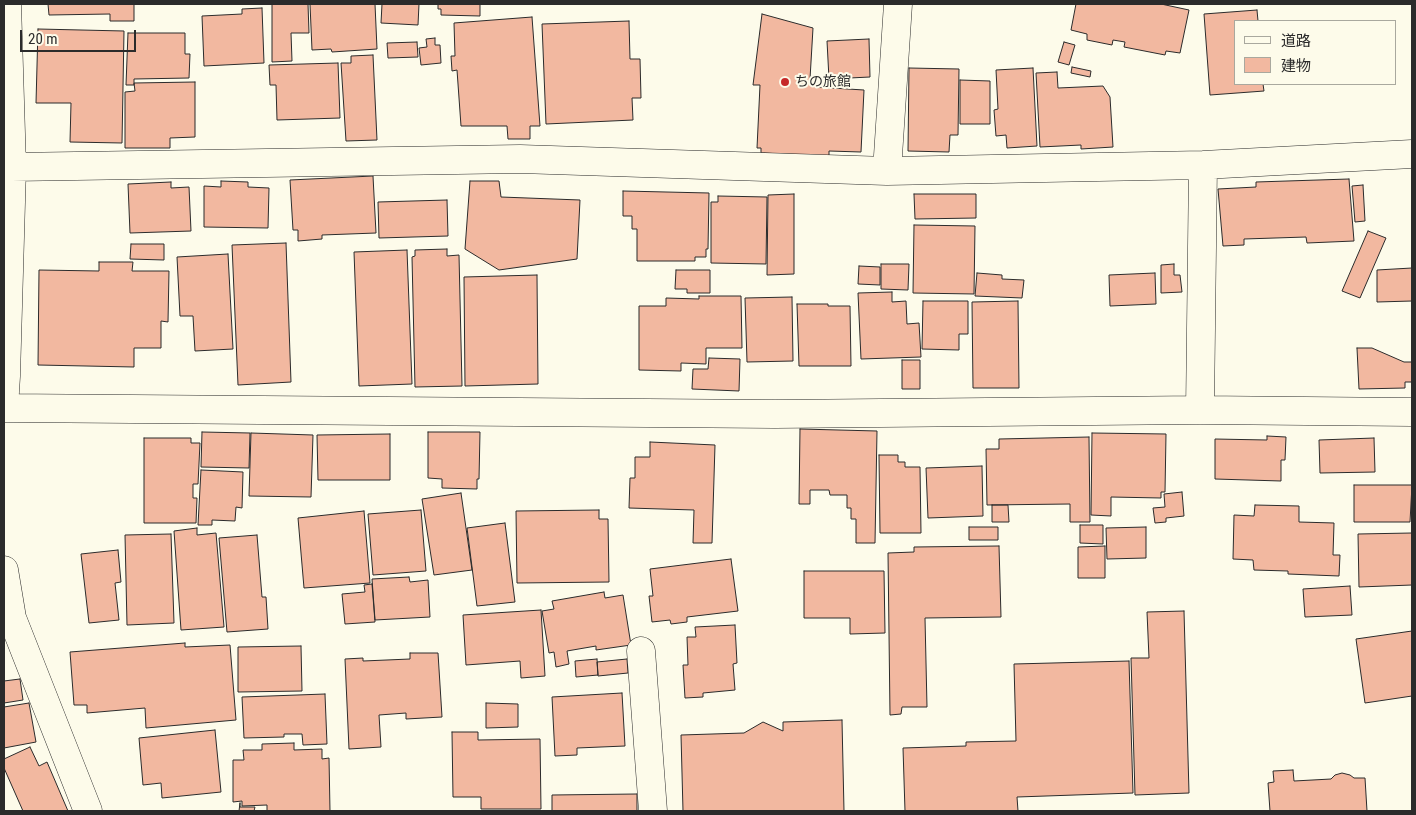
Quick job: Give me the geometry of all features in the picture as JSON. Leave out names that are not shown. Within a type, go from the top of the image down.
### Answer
[{"type":"street","points":[[7,4],[12,167],[4,408],[774,414],[1200,410],[1412,412]]},
{"type":"street","points":[[887,171],[898,4]]},
{"type":"street","points":[[12,167],[520,159],[887,171],[1203,165],[1412,154]]},
{"type":"street","points":[[1200,410],[1203,165]]},
{"type":"street","points":[[4,570],[12,618],[88,811]]},
{"type":"street","points":[[641,651],[652,811]]},
{"type":"building","points":[[48,4],[134,4],[134,21],[110,21],[110,14],[49,15]]},
{"type":"building","points":[[272,4],[308,4],[309,33],[291,33],[292,61],[272,62]]},
{"type":"building","points":[[310,4],[375,4],[377,49],[332,52],[331,49],[312,50]]},
{"type":"building","points":[[382,4],[419,4],[418,25],[381,23]]},
{"type":"building","points":[[438,4],[480,4],[480,16],[441,15],[441,9],[438,9]]},
{"type":"building","points":[[1076,4],[1161,4],[1189,10],[1180,53],[1166,51],[1165,55],[1124,47],[1125,42],[1113,40],[1112,45],[1087,40],[1087,34],[1071,30]]},
{"type":"building","points":[[262,8],[264,63],[204,66],[202,16],[242,14],[242,9]]},
{"type":"building","points":[[1257,10],[1258,20],[1234,20],[1234,85],[1263,85],[1264,91],[1210,95],[1204,14]]},
{"type":"building","name":"ちの旅館","points":[[762,14],[813,28],[810,79],[817,79],[816,87],[864,90],[861,152],[829,151],[829,156],[761,153],[761,148],[757,148],[760,85],[753,85]]},
{"type":"building","points":[[532,17],[540,126],[530,126],[530,139],[508,139],[507,126],[461,126],[457,70],[452,71],[451,56],[455,56],[454,23]]},
{"type":"building","points":[[629,21],[630,59],[640,59],[641,98],[632,98],[633,120],[546,124],[542,24]]},
{"type":"building","points":[[38,29],[124,31],[122,143],[70,142],[71,103],[36,103]]},
{"type":"building","points":[[128,33],[185,33],[185,54],[190,54],[189,78],[134,79],[134,85],[126,85]]},
{"type":"building","points":[[435,38],[435,45],[440,45],[441,63],[421,65],[419,48],[427,47],[426,39]]},
{"type":"building","points":[[869,39],[870,77],[829,79],[827,41]]},
{"type":"building","points":[[417,42],[418,57],[388,58],[387,43]]},
{"type":"building","points":[[1064,42],[1075,45],[1069,65],[1058,62]]},
{"type":"building","points":[[373,55],[377,140],[346,141],[341,63],[351,63],[351,56]]},
{"type":"building","points":[[338,63],[340,118],[277,120],[276,85],[270,85],[269,65]]},
{"type":"building","points":[[1072,67],[1091,71],[1090,77],[1071,73]]},
{"type":"building","points":[[909,68],[959,69],[958,135],[950,135],[949,152],[908,151]]},
{"type":"building","points":[[1033,68],[1037,146],[1007,148],[1006,135],[996,136],[994,110],[998,109],[996,70]]},
{"type":"building","points":[[1057,72],[1058,88],[1103,86],[1110,97],[1113,147],[1081,149],[1081,145],[1040,147],[1036,73]]},
{"type":"building","points":[[960,80],[990,81],[990,124],[960,124]]},
{"type":"building","points":[[195,82],[195,137],[170,138],[170,148],[125,148],[125,92],[135,91],[134,83]]},
{"type":"building","points":[[373,176],[376,233],[322,235],[322,239],[298,241],[298,230],[293,230],[290,180]]},
{"type":"building","points":[[1349,179],[1354,241],[1307,243],[1306,237],[1244,239],[1244,245],[1223,246],[1218,189],[1256,187],[1256,182]]},
{"type":"building","points":[[221,181],[248,182],[248,187],[269,188],[268,228],[204,227],[204,186],[221,187]]},
{"type":"building","points":[[470,181],[499,181],[501,197],[580,200],[577,259],[499,270],[465,249]]},
{"type":"building","points":[[171,182],[171,188],[189,187],[191,231],[130,233],[128,184]]},
{"type":"building","points":[[1363,185],[1365,221],[1355,222],[1352,186]]},
{"type":"building","points":[[623,191],[709,193],[708,249],[706,249],[706,257],[695,257],[695,261],[637,261],[637,229],[632,229],[632,216],[623,216]]},
{"type":"building","points":[[794,194],[794,274],[767,275],[768,195]]},
{"type":"building","points":[[914,194],[976,194],[976,218],[915,219]]},
{"type":"building","points":[[718,196],[767,197],[766,264],[711,263],[711,202],[718,202]]},
{"type":"building","points":[[447,200],[448,236],[379,238],[378,202]]},
{"type":"building","points":[[914,225],[975,226],[974,294],[913,293]]},
{"type":"building","points":[[1368,231],[1386,238],[1360,298],[1342,291]]},
{"type":"building","points":[[286,243],[291,382],[238,385],[232,245]]},
{"type":"building","points":[[131,244],[164,244],[164,260],[130,259]]},
{"type":"building","points":[[447,249],[447,256],[459,255],[462,386],[415,387],[412,257],[415,256],[415,250]]},
{"type":"building","points":[[407,250],[412,384],[359,386],[354,252]]},
{"type":"building","points":[[228,254],[233,349],[195,351],[193,316],[180,316],[177,257]]},
{"type":"building","points":[[99,262],[133,262],[132,271],[169,271],[168,322],[161,321],[161,348],[134,348],[134,367],[38,365],[39,270],[99,271]]},
{"type":"building","points":[[881,264],[909,264],[908,290],[881,289]]},
{"type":"building","points":[[1174,264],[1174,275],[1180,275],[1182,292],[1161,293],[1161,265]]},
{"type":"building","points":[[859,266],[880,267],[880,285],[858,284]]},
{"type":"building","points":[[1412,268],[1412,301],[1377,302],[1377,270]]},
{"type":"building","points":[[676,270],[710,270],[710,293],[687,293],[687,289],[675,289]]},
{"type":"building","points":[[977,273],[1002,275],[1002,279],[1024,280],[1022,298],[975,296]]},
{"type":"building","points":[[1155,273],[1156,304],[1110,306],[1109,275]]},
{"type":"building","points":[[537,275],[538,384],[465,386],[464,277]]},
{"type":"building","points":[[892,292],[892,302],[906,301],[907,324],[919,323],[921,357],[861,359],[858,293]]},
{"type":"building","points":[[699,296],[741,296],[742,348],[706,348],[706,364],[681,363],[681,371],[639,370],[639,306],[666,306],[666,298],[699,299]]},
{"type":"building","points":[[792,297],[793,361],[747,362],[745,298]]},
{"type":"building","points":[[923,301],[968,301],[968,334],[959,334],[959,350],[922,349]]},
{"type":"building","points":[[1018,301],[1019,388],[973,388],[972,302]]},
{"type":"building","points":[[797,304],[850,306],[851,366],[799,366]]},
{"type":"building","points":[[1357,348],[1372,348],[1404,362],[1412,362],[1412,382],[1405,382],[1405,388],[1359,389]]},
{"type":"building","points":[[709,358],[740,359],[739,391],[692,389],[693,369],[708,369]]},
{"type":"building","points":[[902,360],[920,360],[920,389],[902,389]]},
{"type":"building","points":[[800,429],[877,431],[875,543],[856,543],[856,519],[851,519],[851,508],[847,508],[847,495],[830,495],[829,490],[810,490],[810,504],[799,504]]},
{"type":"building","points":[[202,432],[250,433],[249,468],[201,467]]},
{"type":"building","points":[[428,432],[480,432],[477,489],[442,488],[442,479],[428,478]]},
{"type":"building","points":[[251,433],[313,435],[311,497],[249,496]]},
{"type":"building","points":[[1092,433],[1166,434],[1165,492],[1161,492],[1161,498],[1111,497],[1111,516],[1091,515]]},
{"type":"building","points":[[390,434],[390,480],[318,480],[317,435]]},
{"type":"building","points":[[1267,436],[1286,437],[1285,460],[1281,460],[1281,481],[1215,479],[1215,439],[1267,440]]},
{"type":"building","points":[[1089,437],[1090,522],[1070,522],[1070,504],[987,505],[986,449],[999,449],[999,439]]},
{"type":"building","points":[[144,438],[191,438],[191,443],[200,443],[198,484],[193,484],[193,498],[197,498],[196,523],[144,523]]},
{"type":"building","points":[[1374,438],[1375,472],[1320,473],[1319,440]]},
{"type":"building","points":[[650,442],[715,445],[712,543],[693,543],[694,510],[629,508],[630,478],[635,478],[635,457],[650,457]]},
{"type":"building","points":[[879,455],[898,455],[898,462],[905,462],[905,467],[920,467],[921,533],[880,533]]},
{"type":"building","points":[[982,466],[983,516],[928,518],[926,468]]},
{"type":"building","points":[[201,470],[243,472],[242,508],[236,507],[235,521],[212,520],[212,525],[198,525]]},
{"type":"building","points":[[1354,485],[1412,485],[1410,522],[1354,522]]},
{"type":"building","points":[[1182,492],[1184,516],[1166,518],[1166,522],[1155,523],[1153,508],[1165,507],[1164,494]]},
{"type":"building","points":[[461,493],[472,570],[434,575],[422,499]]},
{"type":"building","points":[[992,505],[1008,505],[1009,522],[992,522]]},
{"type":"building","points":[[1255,505],[1299,506],[1299,522],[1334,523],[1333,555],[1340,555],[1339,576],[1288,574],[1288,571],[1254,570],[1253,560],[1233,559],[1234,515],[1254,516]]},
{"type":"building","points":[[421,510],[426,571],[373,575],[368,514]]},
{"type":"building","points":[[599,510],[599,519],[608,519],[609,582],[517,583],[516,511]]},
{"type":"building","points":[[364,511],[370,583],[304,588],[298,518]]},
{"type":"building","points":[[505,523],[515,602],[477,606],[467,528]]},
{"type":"building","points":[[1080,525],[1103,525],[1103,544],[1080,543]]},
{"type":"building","points":[[969,527],[998,527],[998,540],[969,540]]},
{"type":"building","points":[[1146,527],[1146,558],[1107,559],[1106,528]]},
{"type":"building","points":[[197,528],[197,535],[216,533],[224,627],[181,630],[174,531]]},
{"type":"building","points":[[1412,533],[1412,585],[1359,587],[1358,534]]},
{"type":"building","points":[[171,534],[174,623],[127,625],[125,535]]},
{"type":"building","points":[[257,535],[262,597],[266,597],[268,629],[227,632],[219,538]]},
{"type":"building","points":[[999,546],[1001,617],[925,618],[927,707],[902,707],[901,714],[890,715],[888,553],[914,552],[914,547]]},
{"type":"building","points":[[1105,546],[1105,578],[1078,578],[1078,547]]},
{"type":"building","points":[[118,550],[121,582],[115,583],[119,620],[89,623],[81,554]]},
{"type":"building","points":[[731,559],[738,611],[687,617],[687,622],[671,624],[670,620],[652,622],[649,596],[653,596],[650,569]]},
{"type":"building","points":[[804,571],[884,571],[885,633],[850,634],[850,618],[804,618]]},
{"type":"building","points":[[409,577],[410,582],[428,580],[430,617],[375,620],[372,579]]},
{"type":"building","points":[[372,584],[375,622],[345,624],[342,594],[365,592],[364,585]]},
{"type":"building","points":[[1350,586],[1352,615],[1305,617],[1303,589]]},
{"type":"building","points":[[604,592],[605,598],[623,595],[631,645],[596,650],[596,646],[567,651],[569,664],[556,667],[554,652],[549,653],[542,611],[554,609],[552,601]]},
{"type":"building","points":[[541,610],[545,676],[521,678],[520,661],[466,665],[463,615]]},
{"type":"building","points":[[1184,611],[1189,793],[1135,795],[1131,658],[1149,658],[1147,612]]},
{"type":"building","points":[[735,625],[737,663],[733,664],[735,690],[703,693],[703,697],[685,698],[683,665],[688,665],[687,637],[696,637],[695,627]]},
{"type":"building","points":[[1412,631],[1412,696],[1365,703],[1356,639]]},
{"type":"building","points":[[185,643],[185,647],[230,645],[236,720],[146,728],[145,708],[87,713],[87,705],[74,705],[70,652]]},
{"type":"building","points":[[301,646],[302,691],[238,692],[238,647]]},
{"type":"building","points":[[410,653],[438,653],[442,717],[406,719],[406,713],[379,715],[381,747],[349,749],[345,659],[363,658],[363,661],[410,659]]},
{"type":"building","points":[[597,659],[598,675],[576,677],[575,661]]},
{"type":"building","points":[[627,659],[628,673],[598,676],[597,662]]},
{"type":"building","points":[[1129,661],[1133,793],[1017,797],[1018,811],[905,811],[903,748],[966,746],[966,742],[1016,741],[1014,664]]},
{"type":"building","points":[[20,679],[23,700],[4,703],[4,681]]},
{"type":"building","points":[[622,693],[625,746],[577,748],[577,755],[555,756],[552,697]]},
{"type":"building","points":[[325,694],[327,744],[303,745],[302,734],[284,734],[284,737],[244,738],[242,697]]},
{"type":"building","points":[[29,703],[36,742],[4,748],[4,707]]},
{"type":"building","points":[[486,703],[518,704],[518,727],[486,728]]},
{"type":"building","points":[[842,720],[844,811],[683,811],[681,735],[744,733],[763,722],[783,731],[783,722]]},
{"type":"building","points":[[215,730],[221,792],[162,798],[161,783],[143,785],[139,738]]},
{"type":"building","points":[[452,732],[478,732],[478,740],[540,739],[541,809],[481,809],[481,797],[453,797]]},
{"type":"building","points":[[294,743],[294,750],[322,749],[322,759],[329,758],[330,811],[267,811],[267,805],[242,806],[242,801],[233,802],[233,760],[244,760],[243,750],[262,750],[262,744]]},
{"type":"building","points":[[30,747],[39,766],[47,762],[68,811],[23,811],[4,768],[4,759]]},
{"type":"building","points":[[1293,770],[1294,781],[1331,779],[1335,775],[1342,773],[1354,778],[1365,778],[1367,811],[1270,811],[1268,783],[1274,782],[1273,771]]},
{"type":"building","points":[[637,794],[637,811],[552,811],[552,795]]},
{"type":"building","points":[[240,803],[240,807],[255,807],[254,811],[239,811]]},
{"type":"place","name":"ちの旅館","points":[[785,82]]}]
